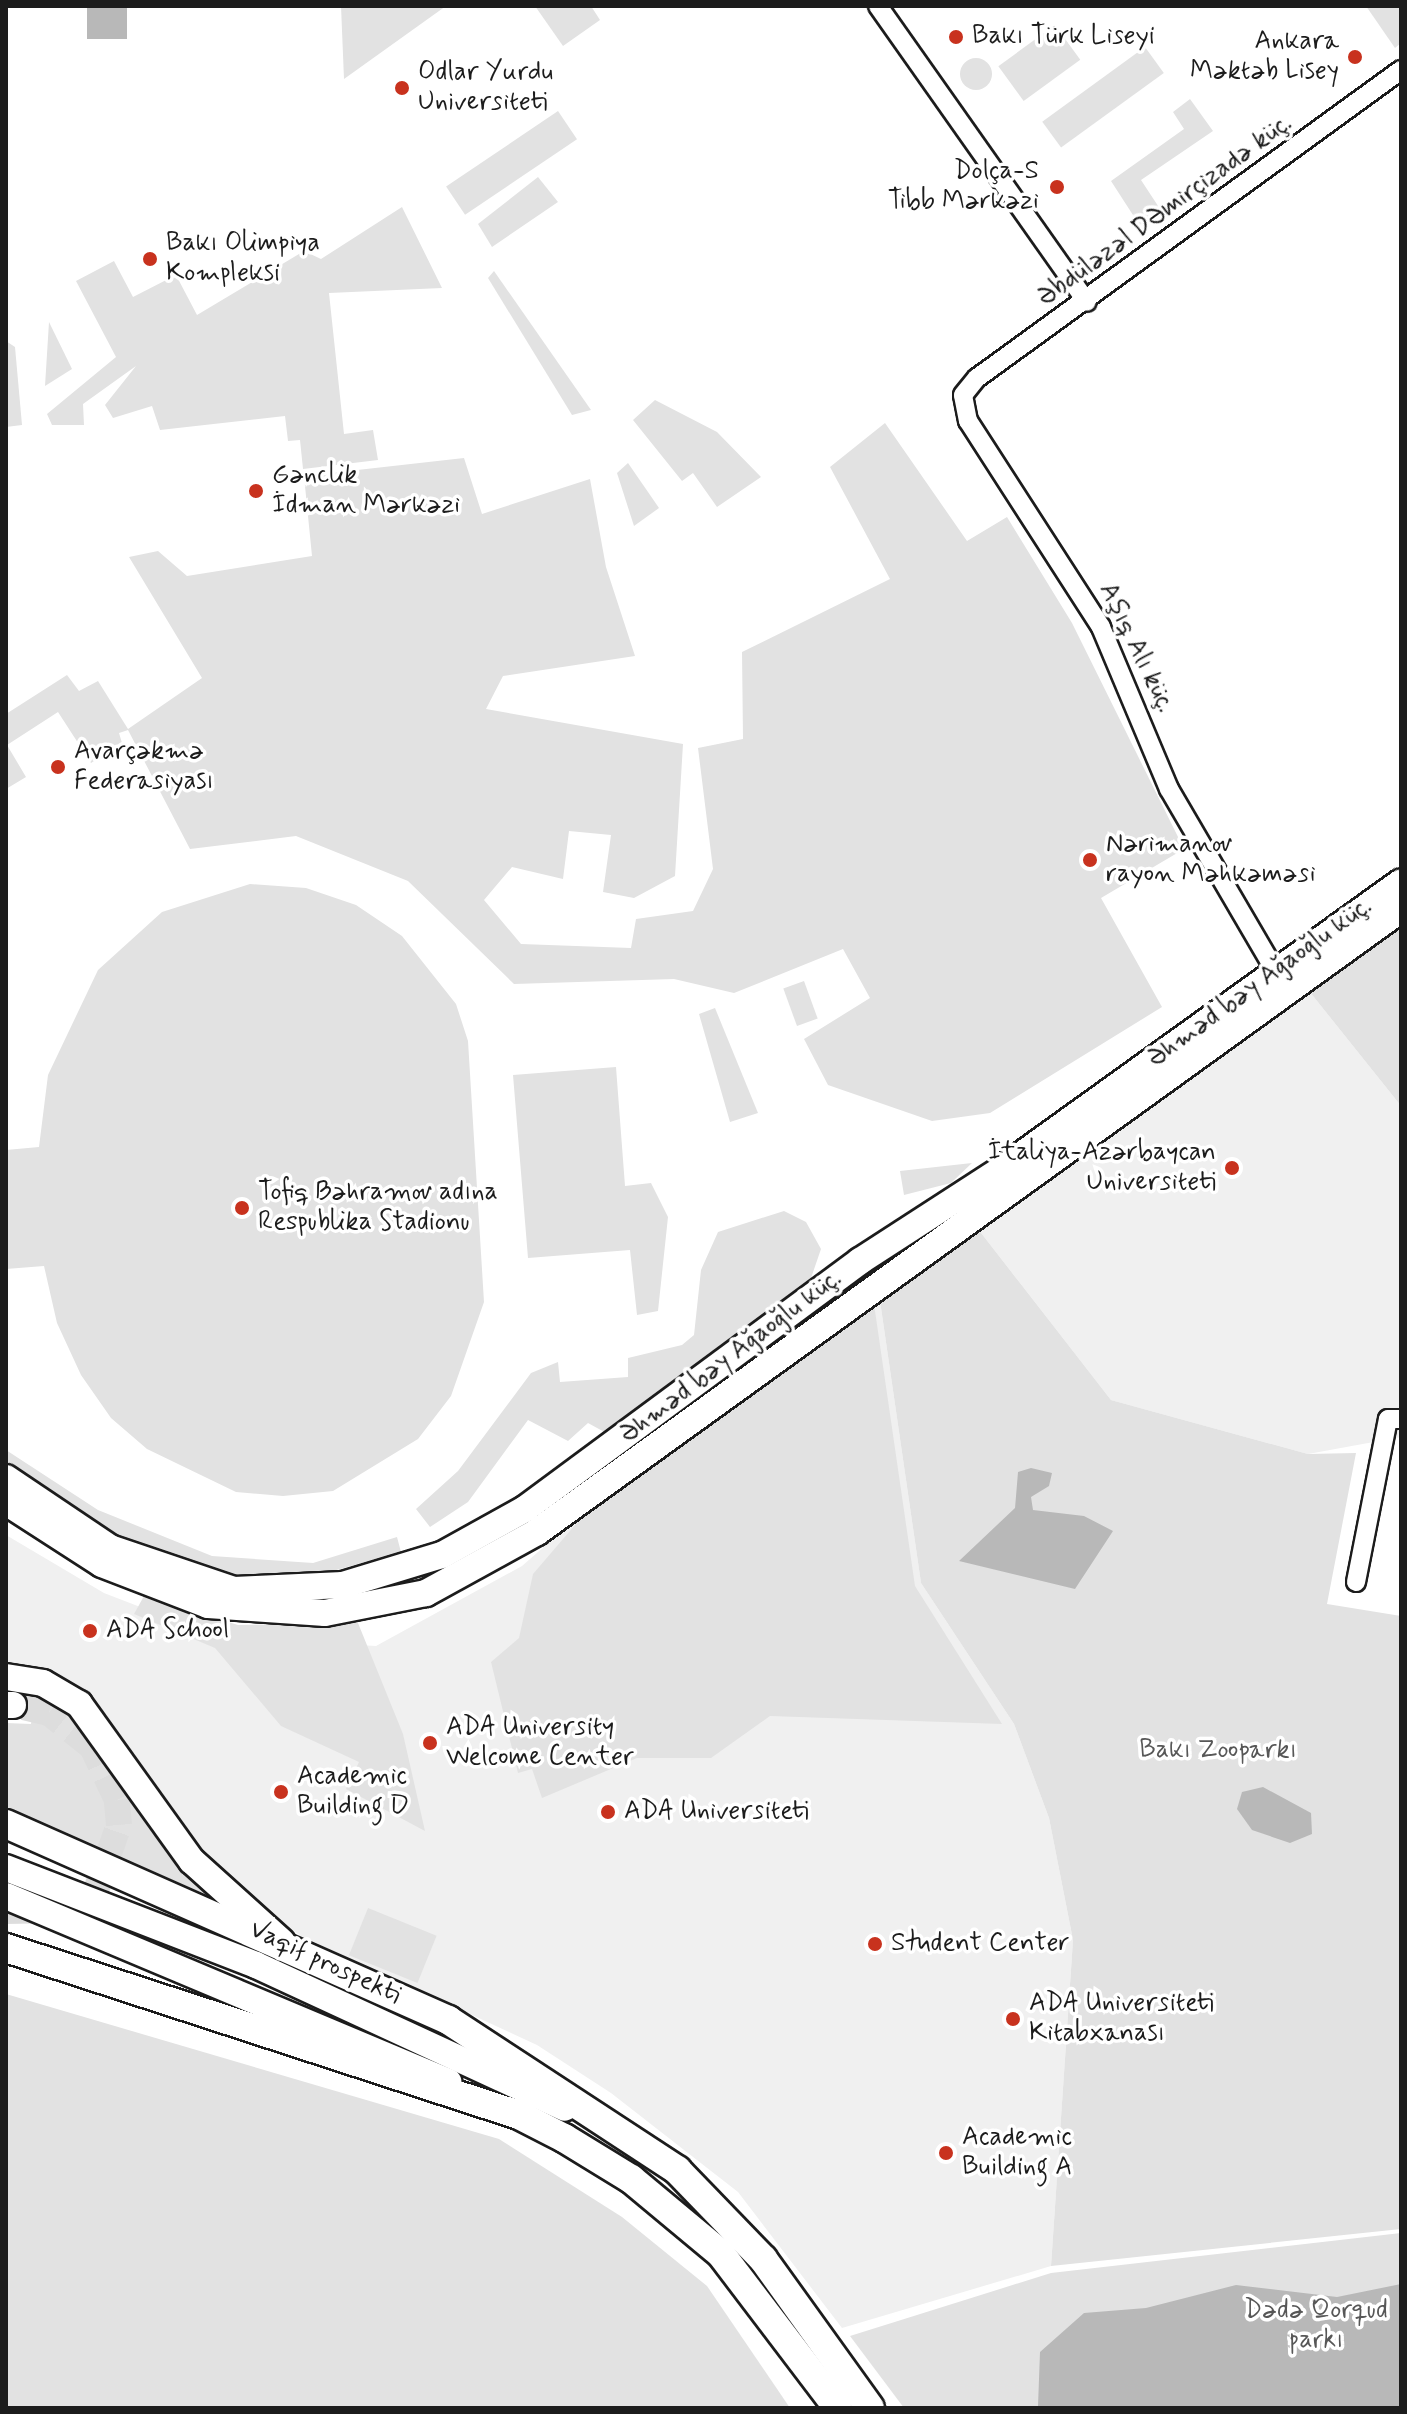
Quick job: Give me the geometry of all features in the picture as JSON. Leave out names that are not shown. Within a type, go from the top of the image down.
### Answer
[{"type":"main road","name":"Vaqif prospekti","points":[[6,1824],[282,1942],[448,2020],[686,2178],[728,2218],[870,2408]]},
{"type":"main road","points":[[6,1948],[519,2115],[676,2213],[742,2279],[838,2408]]},
{"type":"street","points":[[878,6],[1087,302]]},
{"type":"street","name":"Əbdüləzəl DƏmirçizadə küç.","points":[[963,395],[977,378],[1087,302],[1401,70]]},
{"type":"street","name":"Aşıq Alı küç.","points":[[963,395],[968,421],[1101,627],[1174,798],[1276,972]]},
{"type":"street","name":"Əhməd bəy Ağaoğlu küç.","points":[[6,1478],[110,1548],[210,1586],[290,1591],[392,1574],[525,1509],[882,1246],[1002,1169],[1401,882]]},
{"type":"street","name":"Əhməd bəy Ağaoğlu küç.","points":[[6,1502],[102,1564],[208,1605],[294,1614],[399,1601],[503,1555],[1401,909]]},
{"type":"street","points":[[882,1246],[898,1269]]},
{"type":"street","points":[[1356,1582],[1388,1419],[1401,1419]]},
{"type":"street","points":[[392,1574],[399,1601]]},
{"type":"street","points":[[6,1677],[55,1688],[79,1704],[192,1861],[282,1942]]},
{"type":"street","name":"Vaqif prospekti","points":[[6,1868],[256,1965],[626,2138]]},
{"type":"street","points":[[6,1896],[266,1999],[519,2115]]},
{"type":"shaded area","points":[[87,6],[127,6],[127,39],[87,39]]},
{"type":"shaded area","name":"İtaliya-Azərbaycan Universiteti","points":[[1309,991],[1401,1106],[1401,1437],[1308,1454],[1111,1400],[978,1229]]},
{"type":"shaded area","name":"ADA Universiteti","points":[[880,1301],[921,1583],[1014,1724],[1049,1818],[1073,1940],[1051,2266],[842,2328],[738,2192],[611,2093],[537,2045],[301,1936],[241,1896],[164,1806],[99,1707],[74,1685],[6,1665],[6,1535],[104,1593],[218,1637],[376,1646],[522,1566],[593,1504]]},
{"type":"shaded area","points":[[1031,1468],[1052,1473],[1049,1486],[1031,1497],[1033,1510],[1084,1516],[1113,1531],[1075,1589],[959,1561],[1015,1508],[1018,1472]]},
{"type":"shaded area","points":[[1263,1787],[1311,1813],[1312,1834],[1290,1843],[1252,1830],[1237,1809],[1242,1792]]},
{"type":"shaded area","points":[[1401,2284],[1401,2408],[1038,2406],[1040,2352],[1084,2313],[1146,2308],[1236,2285],[1337,2297]]},
{"type":"green space","points":[[341,6],[446,6],[344,79]]},
{"type":"green space","points":[[535,6],[591,6],[600,20],[563,46]]},
{"type":"green space","points":[[1366,6],[1401,6],[1401,43],[1395,48]]},
{"type":"green space","points":[[1055,25],[1080,60],[1024,101],[998,66]]},
{"type":"green space","points":[[1145,47],[1164,73],[1061,148],[1042,122]]},
{"type":"green space","points":[[976,58],[988,62],[992,74],[988,86],[976,90],[964,86],[960,74],[964,62]]},
{"type":"green space","points":[[1190,99],[1213,131],[1141,180],[1164,215],[1142,229],[1111,181],[1184,129],[1173,112]]},
{"type":"green space","points":[[558,111],[577,139],[465,215],[446,186]]},
{"type":"green space","points":[[538,177],[558,202],[492,247],[478,224]]},
{"type":"green space","points":[[402,207],[442,288],[329,293],[344,434],[373,430],[378,460],[303,469],[300,440],[288,441],[285,416],[160,430],[152,406],[113,418],[105,405],[136,366],[83,404],[84,425],[52,425],[47,414],[116,357],[76,281],[114,261],[133,297],[176,275],[197,315],[304,251],[321,259]]},
{"type":"green space","points":[[494,271],[591,410],[572,415],[488,278]]},
{"type":"green space","points":[[49,322],[72,369],[45,386]]},
{"type":"green space","points":[[6,341],[15,347],[22,425],[6,427]]},
{"type":"green space","points":[[655,400],[717,432],[761,477],[717,507],[693,473],[682,481],[633,420]]},
{"type":"green space","points":[[885,423],[967,541],[1007,517],[1072,623],[1184,849],[1101,898],[1162,1007],[990,1113],[932,1121],[828,1085],[804,1039],[870,998],[843,949],[734,993],[674,979],[514,984],[408,881],[296,836],[190,849],[128,730],[119,733],[122,743],[91,763],[58,712],[7,745],[26,777],[6,789],[6,714],[67,675],[79,691],[98,681],[128,729],[202,678],[129,557],[158,551],[187,576],[312,556],[304,476],[464,458],[482,514],[590,479],[606,567],[635,656],[503,676],[486,709],[683,744],[675,876],[634,898],[603,892],[611,835],[569,831],[563,879],[512,867],[484,900],[521,944],[631,948],[636,919],[693,911],[713,869],[698,748],[743,739],[742,652],[890,579],[830,467]]},
{"type":"green space","points":[[628,463],[659,508],[634,526],[617,473]]},
{"type":"green space","name":"Tofiq Bəhramov adına Respublika Stadionu","points":[[250,884],[306,888],[356,905],[402,936],[456,1004],[468,1041],[484,1302],[451,1396],[418,1439],[333,1491],[283,1496],[236,1492],[147,1449],[111,1418],[81,1375],[57,1323],[44,1266],[6,1269],[6,1150],[39,1147],[48,1075],[98,970],[162,912]]},
{"type":"green space","points":[[1401,926],[1401,1106],[1309,991]]},
{"type":"green space","points":[[804,981],[818,1019],[797,1026],[783,989]]},
{"type":"green space","points":[[715,1008],[758,1113],[730,1122],[699,1014]]},
{"type":"green space","points":[[616,1067],[625,1186],[651,1183],[668,1217],[658,1311],[637,1315],[630,1250],[528,1258],[513,1075]]},
{"type":"green space","points":[[972,1163],[951,1183],[904,1195],[900,1171]]},
{"type":"green space","points":[[784,1211],[806,1222],[821,1249],[810,1281],[752,1337],[608,1434],[588,1423],[568,1441],[528,1420],[468,1502],[430,1527],[416,1509],[458,1471],[531,1373],[558,1362],[560,1382],[628,1377],[628,1358],[682,1345],[694,1335],[701,1270],[718,1232]]},
{"type":"green space","name":"Bakı Zooparkı","points":[[978,1229],[1111,1400],[1308,1454],[1356,1453],[1327,1604],[1401,1616],[1401,2229],[1051,2266],[1073,1940],[1049,1818],[1014,1724],[921,1583],[880,1301]]},
{"type":"green space","points":[[874,1304],[915,1586],[1002,1724],[770,1716],[711,1758],[637,1758],[542,1798],[532,1769],[518,1773],[491,1662],[519,1638],[533,1574],[593,1504]]},
{"type":"green space","points":[[6,1450],[98,1510],[212,1556],[313,1563],[397,1537],[401,1552],[322,1574],[220,1576],[99,1530],[6,1469]]},
{"type":"green space","points":[[144,1596],[238,1625],[358,1623],[403,1734],[425,1831],[346,1789],[359,1762],[281,1726],[215,1648],[134,1614]]},
{"type":"green space","points":[[35,1689],[78,1716],[168,1854],[205,1894],[6,1808],[6,1723],[31,1724]]},
{"type":"green space","points":[[368,1908],[437,1936],[418,1983],[349,1955]]},
{"type":"green space","points":[[6,1994],[499,2139],[622,2217],[707,2286],[790,2408],[6,2408]]},
{"type":"green space","name":"Dədə Qorqud parkı","points":[[1401,2233],[1401,2408],[904,2408],[850,2336],[1051,2273]]},
{"type":"tunnel","points":[[6,1911],[63,1910],[95,1893],[119,1825],[117,1800],[92,1747],[49,1713],[13,1705]]},
{"type":"place","name":"Bakı Türk Liseyi","points":[[956,37]]},
{"type":"place","name":"Ankara Məktəb Lisey","points":[[1355,57]]},
{"type":"place","name":"Odlar Yurdu Universiteti","points":[[402,88]]},
{"type":"place","name":"Dolça-S Tibb Mərkəzi","points":[[1057,187]]},
{"type":"place","name":"Bakı Olimpiya Kompleksi","points":[[150,259]]},
{"type":"place","name":"Gənclik İdman Mərkəzi","points":[[256,491]]},
{"type":"place","name":"Avarçəkmə Federasiyası","points":[[58,767]]},
{"type":"place","name":"Nərimanov rayon Məhkəməsi","points":[[1090,860]]},
{"type":"place","name":"İtaliya-Azərbaycan Universiteti","points":[[1232,1168]]},
{"type":"place","name":"Tofiq Bəhramov adına Respublika Stadionu","points":[[242,1208]]},
{"type":"place","name":"ADA School","points":[[90,1631]]},
{"type":"place","name":"ADA University Welcome Center","points":[[430,1743]]},
{"type":"place","name":"Academic Building D","points":[[281,1792]]},
{"type":"place","name":"ADA Universiteti","points":[[608,1812]]},
{"type":"place","name":"Student Center","points":[[875,1944]]},
{"type":"place","name":"ADA Universiteti Kitabxanası","points":[[1013,2019]]},
{"type":"place","name":"Academic Building A","points":[[946,2153]]}]
